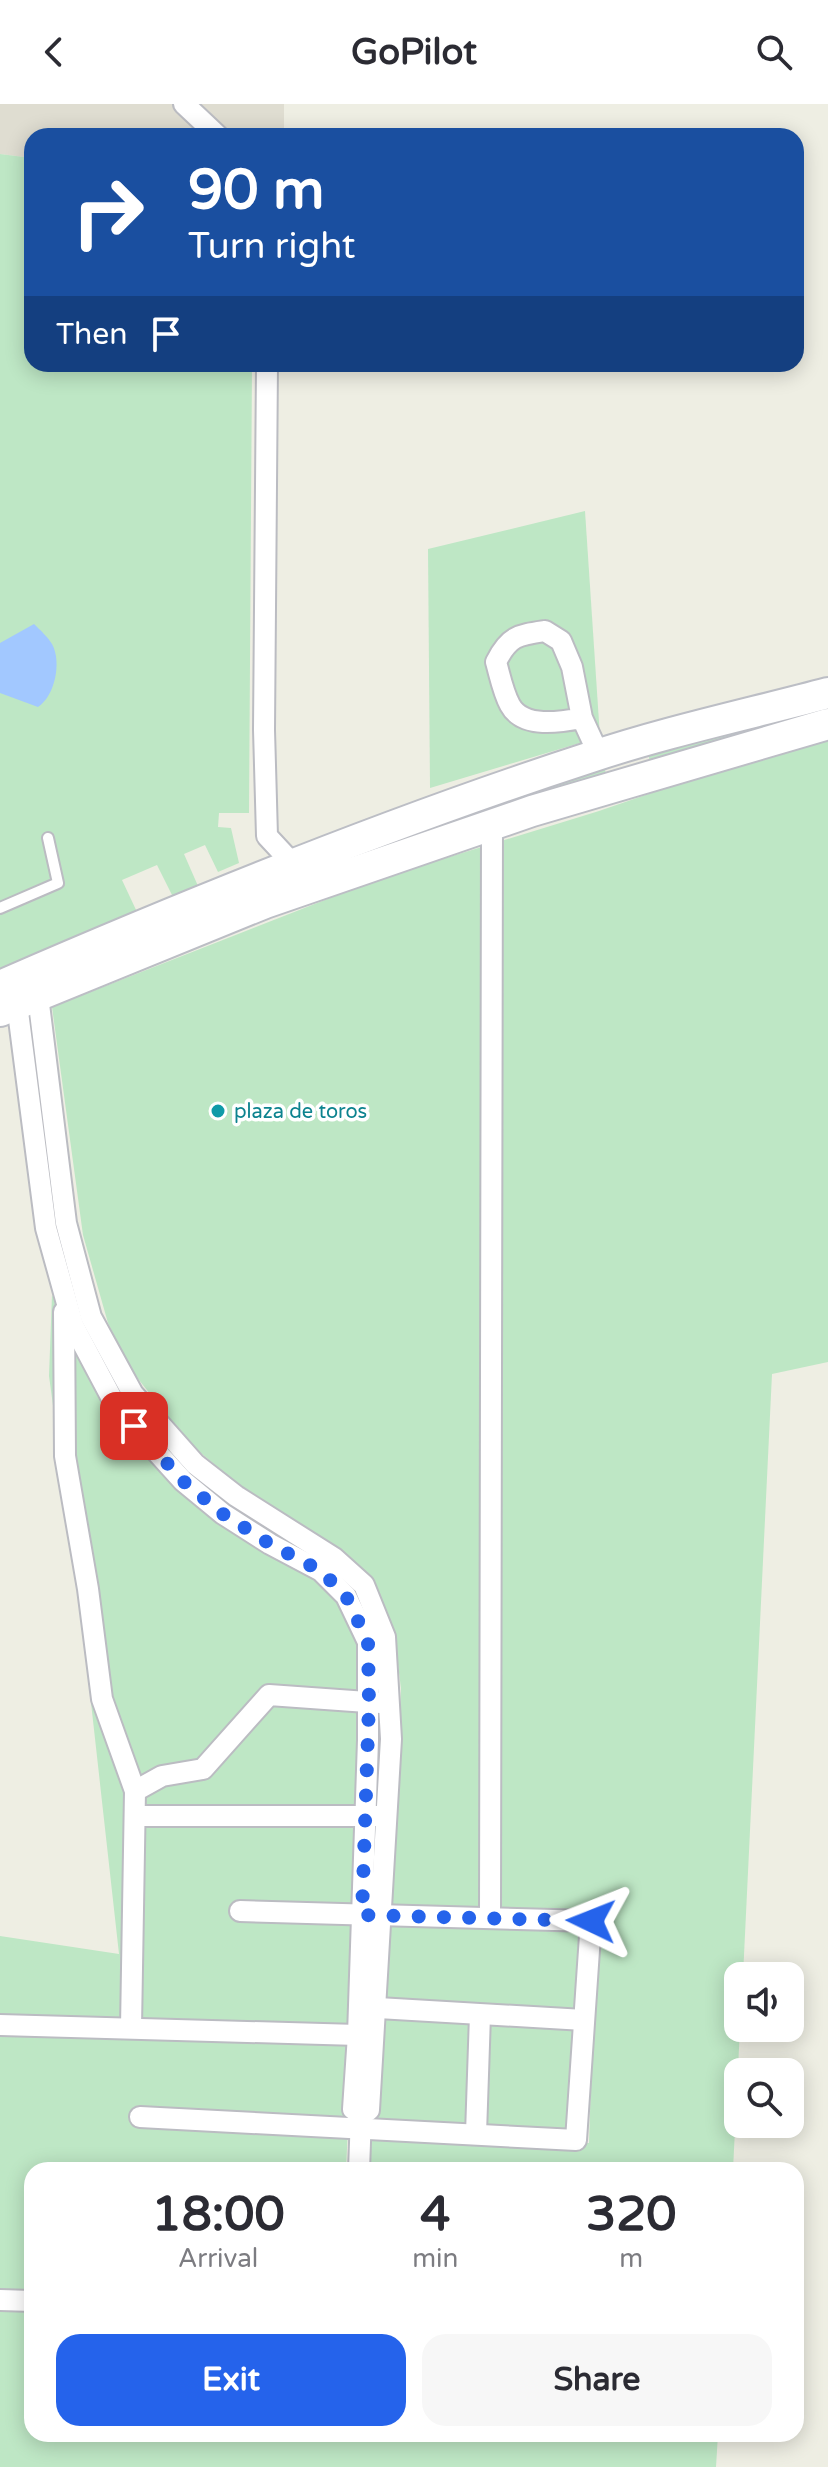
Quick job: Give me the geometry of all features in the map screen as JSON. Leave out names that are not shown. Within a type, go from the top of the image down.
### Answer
[{"type":"main road","points":[[14,999],[293,864],[599,755],[828,693]]},
{"type":"main road","points":[[14,999],[233,915],[492,825],[828,724]]},
{"type":"street","points":[[184,104],[210,128]]},
{"type":"street","points":[[267,372],[264,714],[267,836],[293,864]]},
{"type":"street","points":[[582,718],[558,723],[536,721],[521,717],[511,708],[496,662],[504,645],[519,635],[545,631],[561,641],[572,667],[582,718],[599,755]]},
{"type":"street","points":[[490,1918],[492,825]]},
{"type":"street","points":[[14,999],[46,1228],[73,1325],[117,1408],[183,1481],[223,1514],[321,1571],[346,1596],[368,1642],[379,1703]]},
{"type":"street","points":[[14,999],[91,1317],[133,1394],[195,1464],[236,1496],[334,1558],[364,1585],[385,1637],[379,1703],[367,2008],[369,2110],[361,2122],[359,2162]]},
{"type":"street","points":[[65,1295],[65,1456],[88,1589],[102,1699],[135,1791],[131,2027]]},
{"type":"street","points":[[135,1791],[162,1776],[203,1769],[269,1695],[379,1703]]},
{"type":"street","points":[[135,1816],[376,1816]]},
{"type":"street","points":[[140,2117],[361,2122],[576,2140],[591,1921],[240,1911]]},
{"type":"street","points":[[367,2008],[584,2020]]},
{"type":"street","points":[[361,2122],[353,2109],[358,2035],[367,2008]]},
{"type":"street","points":[[476,2134],[480,2015]]},
{"type":"street","points":[[0,2025],[358,2035]]},
{"type":"street","points":[[0,2300],[24,2301]]},
{"type":"lane","points":[[0,908],[58,883],[48,838]]},
{"type":"shaded area","points":[[0,104],[284,104],[284,128],[24,128],[24,157],[0,154]]},
{"type":"green space","points":[[0,154],[24,157],[24,372],[252,372],[249,813],[219,813],[218,827],[231,828],[239,863],[218,872],[205,845],[184,854],[198,886],[173,897],[157,865],[122,880],[137,912],[0,972]]},
{"type":"green space","points":[[585,511],[600,737],[430,788],[428,549]]},
{"type":"green space","points":[[828,702],[828,714],[650,764],[648,751]]},
{"type":"green space","points":[[828,735],[828,1362],[772,1374],[744,1962],[724,1962],[724,2042],[739,2042],[739,2058],[724,2058],[724,2138],[735,2138],[733,2162],[364,2162],[365,2133],[589,2143],[593,2019],[602,1918],[391,1909],[401,1689],[394,1631],[371,1580],[250,1494],[190,1444],[131,1370],[108,1323],[83,1235],[52,1007],[381,878],[599,811]]},
{"type":"green space","points":[[604,766],[607,778],[542,798],[538,785]]},
{"type":"green space","points":[[52,1295],[94,1384],[162,1469],[330,1586],[358,1641],[362,1697],[268,1691],[201,1766],[132,1789],[127,2022],[0,2020],[0,1936],[119,1954],[80,1604],[49,1376]]},
{"type":"green space","points":[[272,1701],[362,1705],[359,1812],[139,1812],[140,1794],[165,1780],[206,1773]]},
{"type":"green space","points":[[138,1820],[358,1820],[352,2031],[136,2022]]},
{"type":"green space","points":[[388,1917],[594,1924],[583,2014],[384,2000]]},
{"type":"green space","points":[[379,2014],[476,2018],[472,2129],[373,2121]]},
{"type":"green space","points":[[484,2019],[584,2024],[581,2133],[481,2129]]},
{"type":"green space","points":[[0,2030],[352,2040],[346,2162],[24,2162],[24,2296],[0,2295]]},
{"type":"green space","points":[[0,2303],[24,2304],[24,2442],[718,2442],[716,2467],[0,2467]]},
{"type":"water","points":[[34,624],[52,644],[56,660],[53,687],[38,707],[0,693],[0,643]]},
{"type":"place","name":"plaza de toros","points":[[218,1111]]},
{"type":"route","points":[[134,1426],[183,1481],[223,1514],[321,1571],[346,1596],[368,1642],[362,1915],[591,1921]]}]
